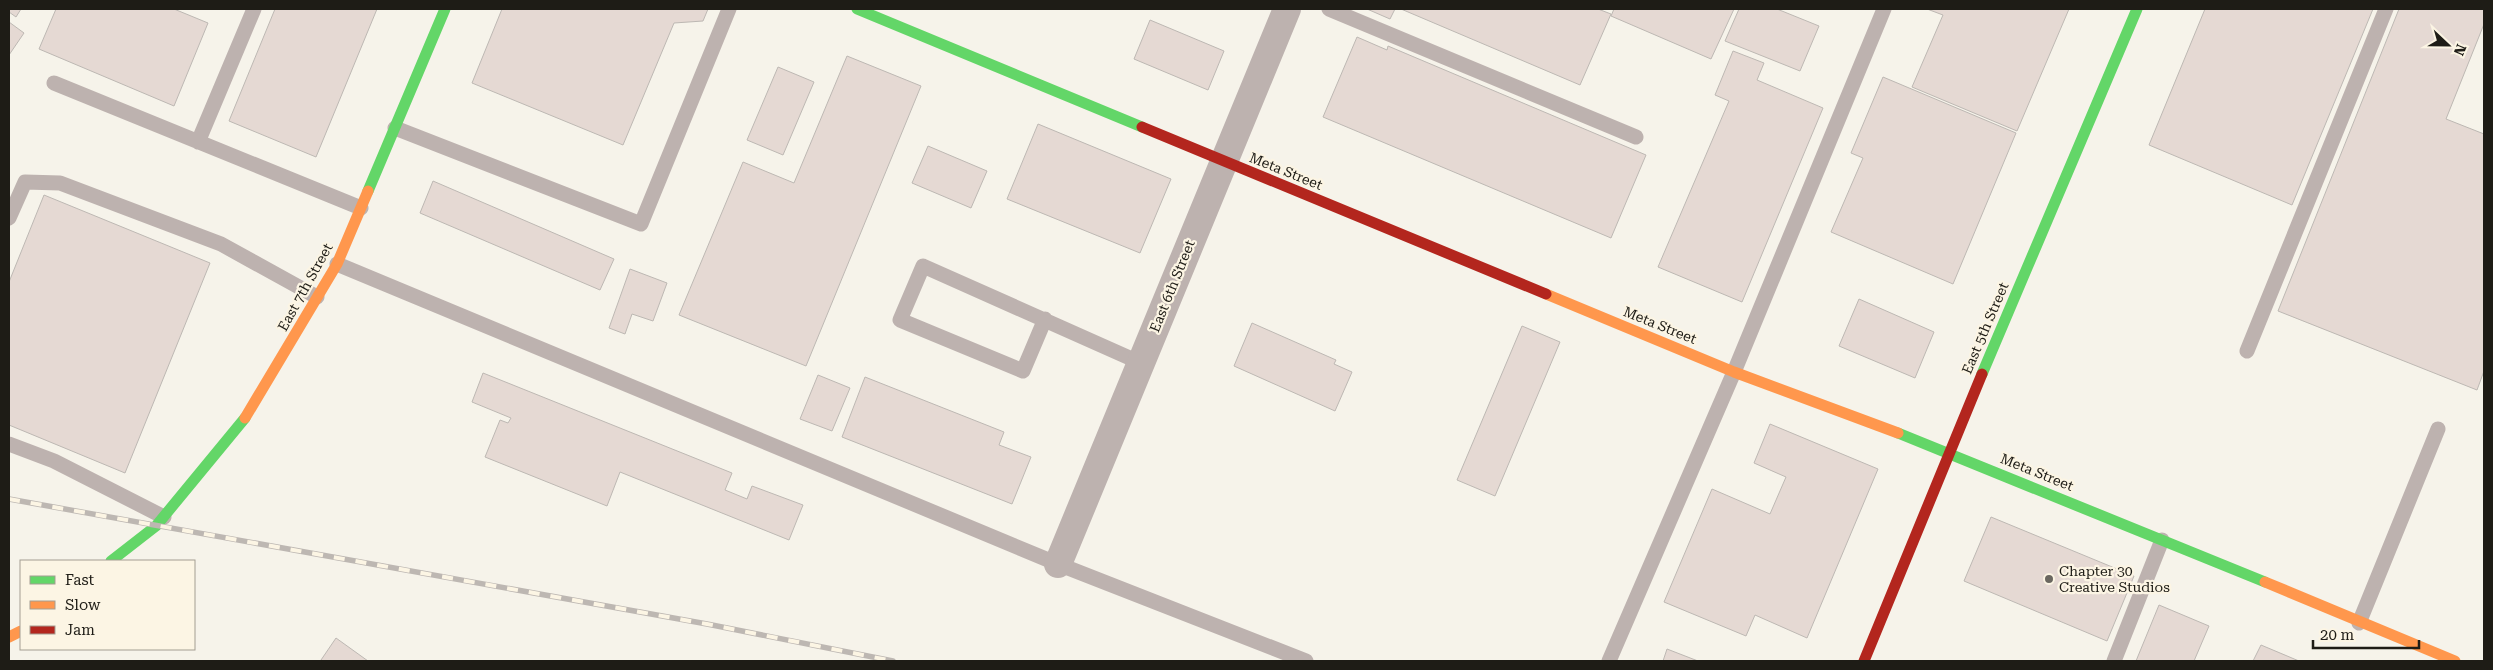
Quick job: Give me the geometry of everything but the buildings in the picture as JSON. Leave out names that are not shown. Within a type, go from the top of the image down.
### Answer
[{"type":"street","name":"East 7th Street","points":[[112,560],[160,521],[245,419],[337,264],[445,9]]},
{"type":"street","name":"Meta Street","points":[[857,9],[1734,372],[1949,452],[2359,623],[2455,661]]},
{"type":"street","name":"East 6th Street","points":[[1058,564],[1288,9]]},
{"type":"street","name":"East 5th Street","points":[[1864,661],[1949,452],[2137,9]]},
{"type":"lane","points":[[198,142],[254,9]]},
{"type":"lane","points":[[395,128],[641,224],[729,9]]},
{"type":"lane","points":[[1329,9],[1636,137]]},
{"type":"lane","points":[[2247,351],[2386,9]]},
{"type":"lane","points":[[1609,661],[1734,372],[1878,10]]},
{"type":"lane","points":[[54,83],[361,208]]},
{"type":"lane","points":[[9,218],[25,182],[60,182],[221,244],[318,297]]},
{"type":"lane","points":[[337,264],[1058,564],[1306,661]]},
{"type":"lane","points":[[1044,319],[1023,371],[900,320],[923,266],[1044,319],[1141,363]]},
{"type":"lane","points":[[2359,623],[2438,429]]},
{"type":"lane","points":[[9,444],[54,461],[160,521]]},
{"type":"lane","points":[[2114,661],[2162,540]]},
{"type":"railway","points":[[9,499],[707,624],[893,661]]},
{"type":"traffic: fast","points":[[368,191],[445,9]]},
{"type":"traffic: fast","points":[[857,9],[1142,127]]},
{"type":"traffic: fast","points":[[1982,374],[2137,9]]},
{"type":"traffic: fast","points":[[112,560],[156,526],[245,418]]},
{"type":"traffic: fast","points":[[1898,433],[2265,582]]},
{"type":"traffic: slow","points":[[245,418],[337,264],[368,191]]},
{"type":"traffic: slow","points":[[1546,294],[1734,372],[1898,433]]},
{"type":"traffic: slow","points":[[2265,582],[2455,661]]},
{"type":"traffic: slow","points":[[9,637],[20,632]]},
{"type":"traffic: jam","points":[[1142,127],[1546,294]]},
{"type":"traffic: jam","points":[[1864,661],[1982,374]]},
{"type":"place","name":"Chapter 30 Creative Studios","points":[[2049,579]]}]
